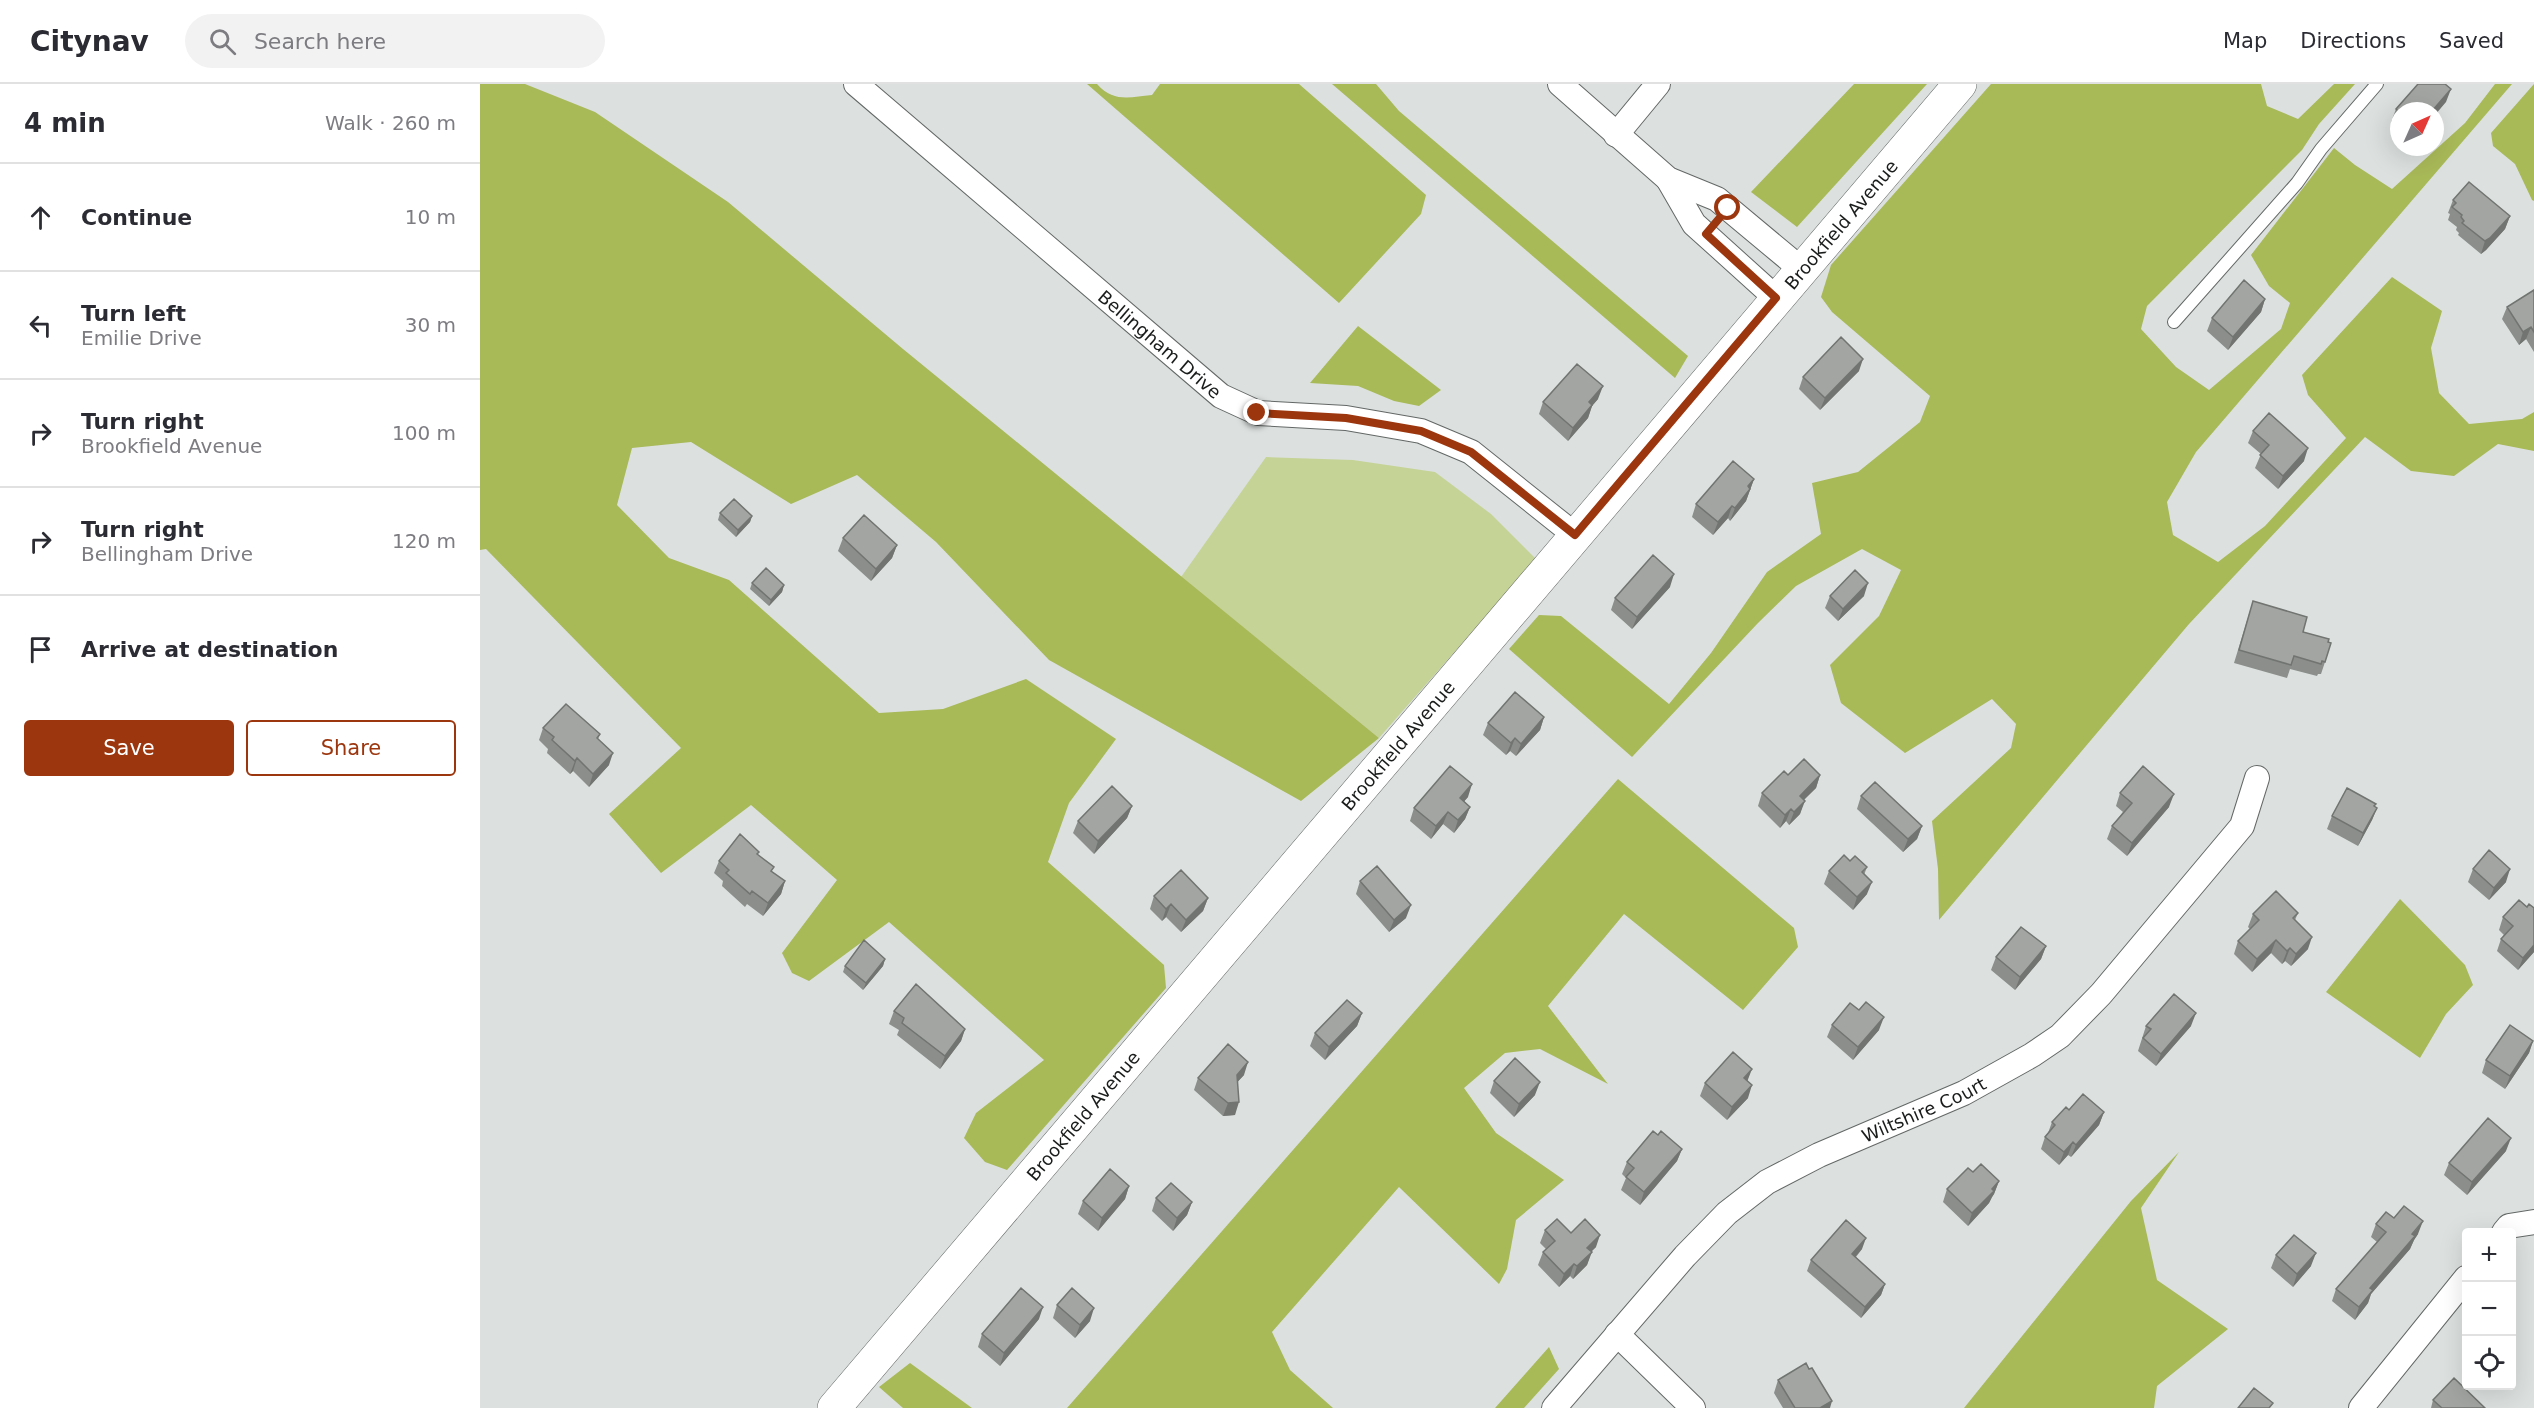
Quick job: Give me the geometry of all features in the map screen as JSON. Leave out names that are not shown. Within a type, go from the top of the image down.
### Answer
[{"type":"main road","name":"Brookfield Avenue","points":[[834,1408],[1960,84]]},
{"type":"street","name":"Bellingham Drive","points":[[856,84],[1221,396],[1257,413],[1346,418],[1421,431],[1471,452],[1575,535]]},
{"type":"street","points":[[1560,84],[1668,179],[1717,199],[1801,269]]},
{"type":"street","points":[[1616,135],[1658,84]]},
{"type":"street","points":[[1668,179],[1694,224],[1776,298]]},
{"type":"street","points":[[1706,234],[1728,208]]},
{"type":"street","name":"Wiltshire Court","points":[[1554,1408],[1685,1256],[1727,1213],[1767,1182],[1819,1155],[1964,1094],[2060,1036],[2101,994],[2242,826],[2256,778]]},
{"type":"street","points":[[2508,1228],[2534,1222]]},
{"type":"street","points":[[2361,1408],[2463,1282]]},
{"type":"street","points":[[1617,1334],[1693,1408]]},
{"type":"lane","points":[[2174,322],[2297,183],[2321,149],[2377,84]]},
{"type":"green space","points":[[480,84],[525,84],[595,112],[728,202],[903,349],[1379,738],[1301,801],[1049,660],[936,542],[857,475],[791,504],[691,442],[632,448],[617,505],[669,558],[729,580],[879,713],[943,709],[1026,679],[1116,739],[1069,803],[1048,862],[1164,965],[1166,988],[1007,1170],[985,1162],[964,1138],[976,1113],[1044,1060],[889,922],[809,981],[792,973],[782,953],[837,880],[751,805],[661,873],[609,814],[681,748],[486,549],[480,550]]},
{"type":"green space","points":[[1087,84],[1097,84],[1110,94],[1129,97],[1152,95],[1160,84],[1299,84],[1426,195],[1421,214],[1339,303]]},
{"type":"green space","points":[[1332,84],[1376,84],[1399,111],[1688,356],[1675,378]]},
{"type":"green space","points":[[1854,84],[1927,84],[1797,227],[1751,192]]},
{"type":"green space","points":[[1991,84],[2261,84],[2267,106],[2298,119],[2334,84],[2355,84],[2319,124],[2302,150],[2147,306],[2141,329],[2176,367],[2209,390],[2281,329],[2290,303],[2269,286],[2251,255],[2334,148],[2392,189],[2428,156],[2444,156],[2444,142],[2465,123],[2495,84],[2512,84],[2196,452],[2167,502],[2173,535],[2218,562],[2265,526],[2346,438],[2308,395],[2302,375],[2392,277],[2442,311],[2431,348],[2439,393],[2469,424],[2522,419],[2534,412],[2534,451],[2498,444],[2454,476],[2411,471],[2365,437],[2189,624],[1939,920],[1938,869],[1932,821],[2011,748],[2016,724],[1992,699],[1905,753],[1841,703],[1830,665],[1879,616],[1901,570],[1862,549],[1796,586],[1758,623],[1632,757],[1509,649],[1539,615],[1561,616],[1669,704],[1711,653],[1767,572],[1821,534],[1812,483],[1858,472],[1920,422],[1930,396],[1832,312],[1821,297],[1831,265]]},
{"type":"green space","points":[[2534,84],[2534,201],[2515,164],[2493,146],[2491,133]]},
{"type":"green space","points":[[1358,326],[1441,390],[1419,406],[1394,401],[1358,386],[1310,383]]},
{"type":"green space","points":[[1266,457],[1353,460],[1435,472],[1491,514],[1536,559],[1379,738],[1181,577]]},
{"type":"green space","points":[[1618,779],[1794,928],[1798,947],[1743,1010],[1624,914],[1548,1006],[1608,1084],[1540,1049],[1505,1053],[1464,1088],[1496,1133],[1564,1180],[1516,1220],[1507,1269],[1499,1284],[1399,1187],[1272,1332],[1290,1370],[1333,1408],[1067,1408]]},
{"type":"green space","points":[[2400,899],[2465,965],[2473,985],[2446,1014],[2420,1058],[2326,992]]},
{"type":"green space","points":[[2179,1152],[2141,1208],[2157,1280],[2228,1329],[2157,1386],[2154,1408],[1964,1408],[2131,1201]]},
{"type":"green space","points":[[1549,1347],[1559,1369],[1524,1408],[1495,1408]]},
{"type":"green space","points":[[910,1363],[972,1408],[903,1408],[879,1387]]},
{"type":"building","points":[[2418,84],[2445,84],[2451,89],[2440,102],[2402,102]]},
{"type":"building","points":[[2469,182],[2510,216],[2485,241],[2462,223],[2464,221],[2462,215],[2452,207],[2456,203],[2453,200]]},
{"type":"building","points":[[2244,280],[2265,299],[2233,337],[2212,318]]},
{"type":"building","points":[[2534,290],[2534,332],[2531,327],[2523,332],[2507,307]]},
{"type":"building","points":[[1841,337],[1863,359],[1825,398],[1803,377]]},
{"type":"building","points":[[1577,364],[1603,386],[1589,402],[1592,405],[1573,428],[1543,402]]},
{"type":"building","points":[[2269,413],[2308,448],[2283,476],[2260,455],[2269,445],[2253,431]]},
{"type":"building","points":[[1733,461],[1754,479],[1748,486],[1750,489],[1735,508],[1732,506],[1718,522],[1696,504]]},
{"type":"building","points":[[734,499],[752,516],[738,530],[720,513]]},
{"type":"building","points":[[864,515],[897,545],[876,569],[843,538]]},
{"type":"building","points":[[1653,555],[1674,574],[1637,617],[1615,598]]},
{"type":"building","points":[[766,568],[784,585],[771,600],[752,583]]},
{"type":"building","points":[[1855,570],[1868,583],[1843,609],[1830,596]]},
{"type":"building","points":[[2253,601],[2307,617],[2303,632],[2329,639],[2328,642],[2331,643],[2325,662],[2322,661],[2321,664],[2294,656],[2291,665],[2239,650]]},
{"type":"building","points":[[1515,692],[1544,717],[1521,744],[1515,738],[1511,743],[1488,723]]},
{"type":"building","points":[[566,704],[600,734],[597,738],[613,753],[593,774],[577,758],[575,761],[552,740],[554,737],[543,728]]},
{"type":"building","points":[[1804,759],[1820,775],[1800,796],[1805,801],[1794,812],[1791,809],[1785,815],[1762,793],[1784,771],[1788,775]]},
{"type":"building","points":[[1450,766],[1472,784],[1460,798],[1470,807],[1458,820],[1448,812],[1436,826],[1414,808]]},
{"type":"building","points":[[2143,766],[2174,794],[2132,843],[2112,826],[2132,803],[2120,793]]},
{"type":"building","points":[[1875,782],[1922,826],[1908,839],[1861,796]]},
{"type":"building","points":[[1112,786],[1132,806],[1098,841],[1078,821]]},
{"type":"building","points":[[2347,788],[2376,804],[2374,806],[2377,808],[2363,833],[2332,816]]},
{"type":"building","points":[[740,834],[759,852],[757,854],[774,867],[771,871],[785,881],[768,903],[752,891],[750,894],[726,873],[729,870],[719,861]]},
{"type":"building","points":[[2489,850],[2510,869],[2494,888],[2473,869]]},
{"type":"building","points":[[1844,855],[1850,861],[1855,856],[1867,867],[1862,872],[1872,882],[1857,897],[1829,871]]},
{"type":"building","points":[[1377,866],[1411,905],[1394,920],[1360,881]]},
{"type":"building","points":[[1181,870],[1208,898],[1186,920],[1171,904],[1166,909],[1154,896]]},
{"type":"building","points":[[2276,891],[2298,913],[2293,918],[2312,937],[2296,954],[2290,948],[2287,951],[2276,940],[2257,959],[2238,941],[2259,920],[2253,914]]},
{"type":"building","points":[[2519,900],[2527,907],[2529,904],[2534,908],[2534,945],[2523,958],[2501,939],[2513,926],[2503,917]]},
{"type":"building","points":[[2021,927],[2046,946],[2020,977],[1996,957]]},
{"type":"building","points":[[864,940],[885,959],[866,983],[845,966]]},
{"type":"building","points":[[916,984],[965,1029],[945,1056],[902,1023],[904,1018],[894,1011]]},
{"type":"building","points":[[2174,994],[2196,1013],[2161,1054],[2143,1038],[2151,1029],[2146,1026]]},
{"type":"building","points":[[1347,1000],[1362,1013],[1329,1047],[1315,1033]]},
{"type":"building","points":[[1866,1002],[1884,1017],[1858,1047],[1832,1025],[1850,1003],[1859,1010]]},
{"type":"building","points":[[2510,1025],[2533,1041],[2510,1076],[2486,1060]]},
{"type":"building","points":[[1228,1044],[1248,1062],[1237,1075],[1239,1102],[1228,1103],[1198,1078]]},
{"type":"building","points":[[1733,1052],[1752,1069],[1744,1078],[1752,1085],[1732,1107],[1705,1083]]},
{"type":"building","points":[[1515,1058],[1540,1082],[1519,1104],[1494,1081]]},
{"type":"building","points":[[2083,1094],[2104,1112],[2076,1145],[2073,1142],[2064,1152],[2045,1137],[2055,1125],[2052,1122],[2066,1107],[2069,1110]]},
{"type":"building","points":[[2488,1118],[2511,1138],[2472,1182],[2449,1163]]},
{"type":"building","points":[[1653,1131],[1658,1135],[1661,1131],[1682,1149],[1644,1192],[1626,1177],[1634,1168],[1627,1162]]},
{"type":"building","points":[[1981,1164],[1999,1181],[1992,1189],[1994,1191],[1972,1213],[1947,1189],[1968,1168],[1973,1172]]},
{"type":"building","points":[[1110,1169],[1129,1186],[1102,1218],[1083,1201]]},
{"type":"building","points":[[1171,1183],[1192,1202],[1177,1218],[1156,1198]]},
{"type":"building","points":[[2404,1206],[2423,1221],[2412,1234],[2415,1236],[2370,1288],[2373,1290],[2359,1307],[2336,1289],[2386,1232],[2376,1224],[2386,1212],[2394,1218]]},
{"type":"building","points":[[1557,1219],[1571,1233],[1585,1219],[1600,1235],[1587,1248],[1592,1252],[1564,1274],[1543,1252],[1555,1241],[1545,1230]]},
{"type":"building","points":[[1846,1220],[1866,1238],[1852,1254],[1885,1284],[1865,1307],[1811,1260]]},
{"type":"building","points":[[2294,1235],[2316,1253],[2297,1274],[2276,1255]]},
{"type":"building","points":[[1021,1288],[1043,1307],[1004,1353],[982,1334]]},
{"type":"building","points":[[1072,1288],[1094,1308],[1080,1325],[1057,1305]]},
{"type":"building","points":[[1806,1363],[1809,1369],[1812,1368],[1832,1401],[1820,1408],[1795,1408],[1778,1380]]},
{"type":"building","points":[[2454,1378],[2462,1386],[2462,1390],[2466,1390],[2485,1408],[2442,1408],[2433,1400]]},
{"type":"building","points":[[2254,1388],[2273,1403],[2269,1408],[2238,1408]]},
{"type":"route","points":[[1257,413],[1346,418],[1421,431],[1471,452],[1575,535],[1776,298],[1706,234],[1728,208]]}]
